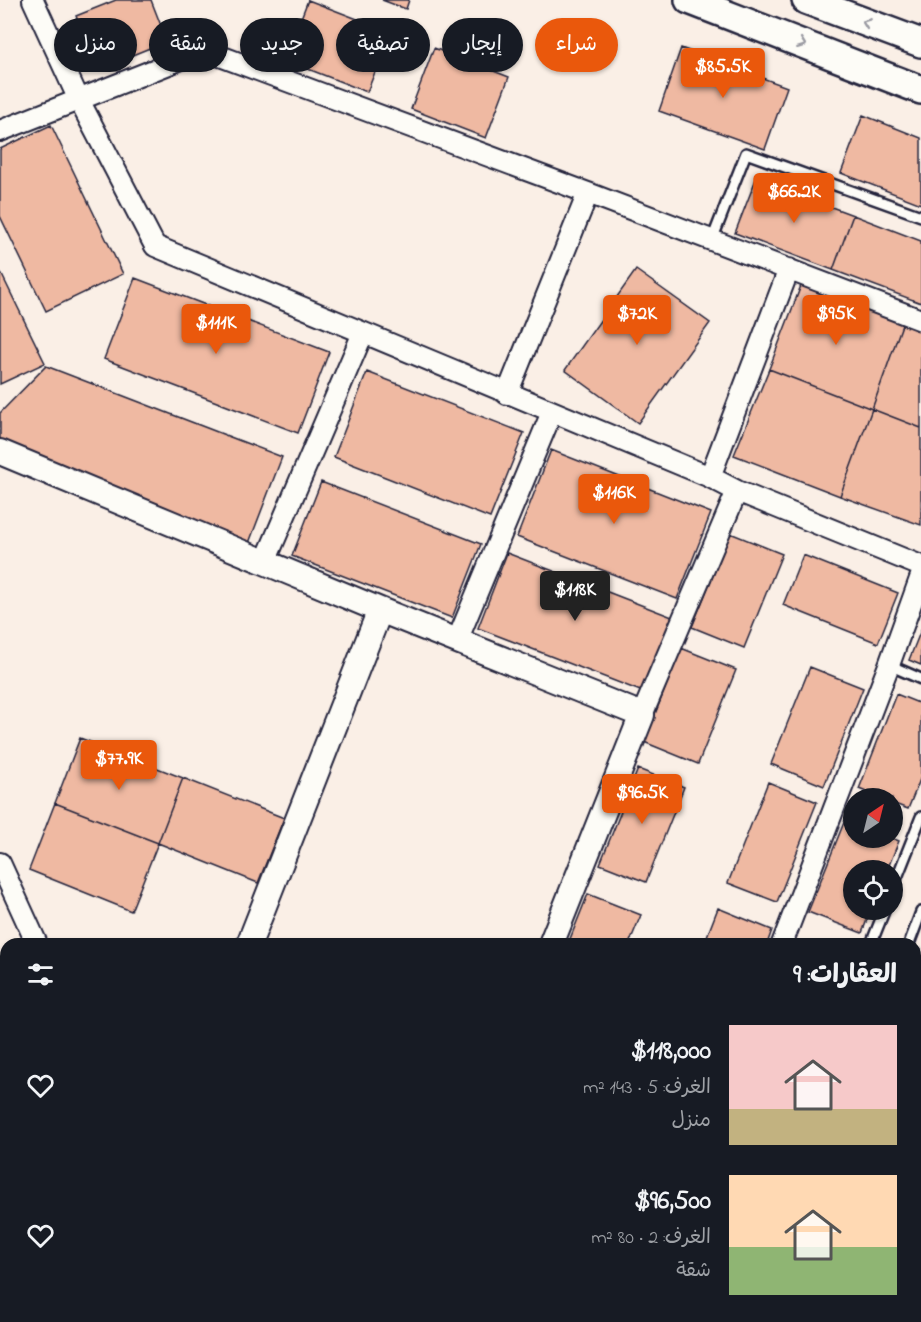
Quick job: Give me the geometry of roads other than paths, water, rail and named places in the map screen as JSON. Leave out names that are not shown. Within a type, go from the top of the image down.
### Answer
[{"type":"main road","points":[[689,0],[921,90]]},
{"type":"main road","points":[[806,0],[921,43]]},
{"type":"street","points":[[33,0],[79,100],[155,246],[921,566]]},
{"type":"street","points":[[0,130],[204,50],[921,320]]},
{"type":"street","points":[[507,394],[588,193]]},
{"type":"street","points":[[710,477],[789,269]]},
{"type":"street","points":[[265,562],[363,333]]},
{"type":"street","points":[[457,641],[552,412]]},
{"type":"street","points":[[0,452],[380,610],[642,715]]},
{"type":"street","points":[[553,938],[642,715],[737,491]]},
{"type":"street","points":[[784,938],[921,576]]},
{"type":"street","points":[[251,938],[380,610]]},
{"type":"street","points":[[0,863],[34,938]]},
{"type":"lane","points":[[712,240],[746,153],[921,216]]},
{"type":"lane","points":[[889,665],[921,679]]},
{"type":"lane","points":[[903,862],[921,817]]},
{"type":"lane","points":[[911,938],[921,912]]},
{"type":"lane","points":[[873,938],[881,920]]}]
